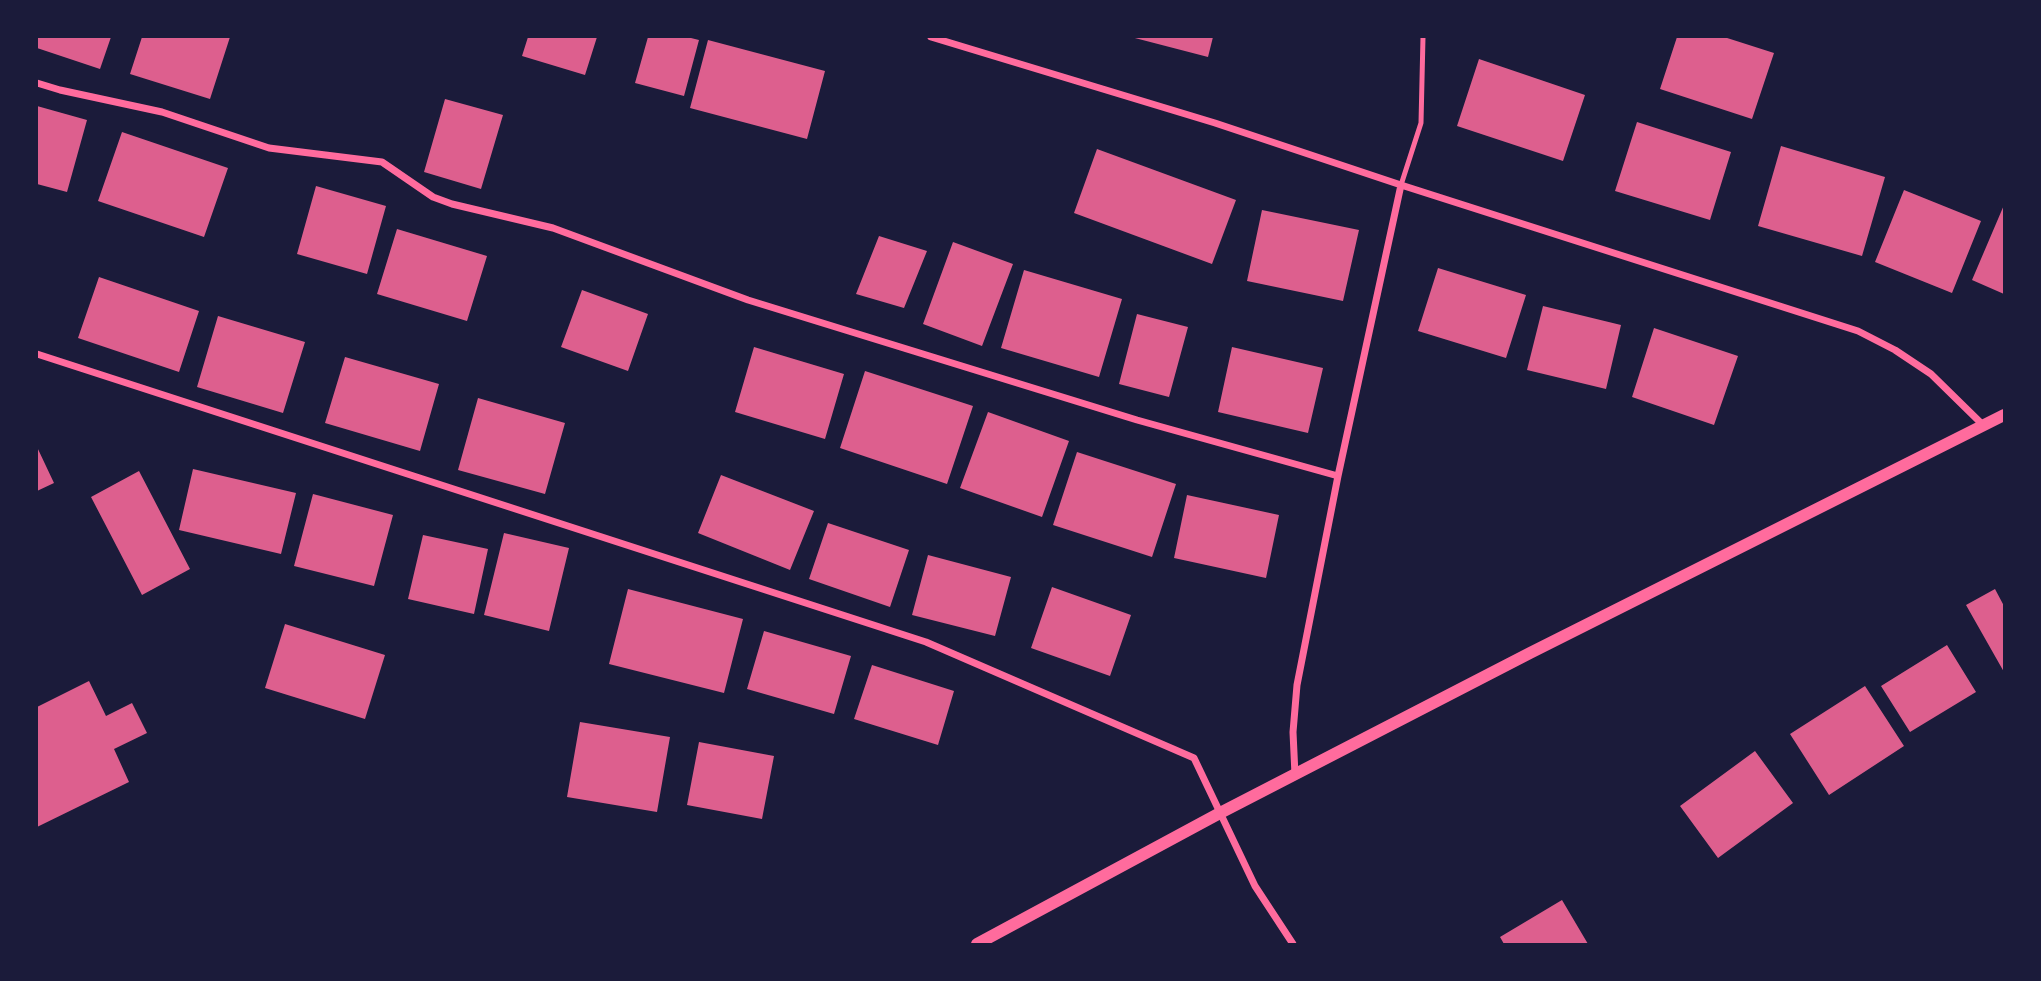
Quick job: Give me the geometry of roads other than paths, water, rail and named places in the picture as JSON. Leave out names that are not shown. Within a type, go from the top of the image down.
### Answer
[{"type":"street","points":[[931,37],[1215,123],[1401,186],[1858,331],[1895,350],[1931,374],[1983,425]]},
{"type":"street","points":[[37,83],[162,112],[269,148],[382,162],[433,197],[452,204],[553,228],[748,300],[1137,420],[1338,476]]},
{"type":"street","points":[[1295,775],[1293,732],[1297,685],[1338,476],[1401,186]]},
{"type":"street","points":[[37,354],[926,642],[1194,758],[1255,886],[1293,944]]},
{"type":"street","points":[[977,944],[1220,813],[1542,647],[2004,415]]},
{"type":"lane","points":[[1401,186],[1421,123],[1423,37]]}]
